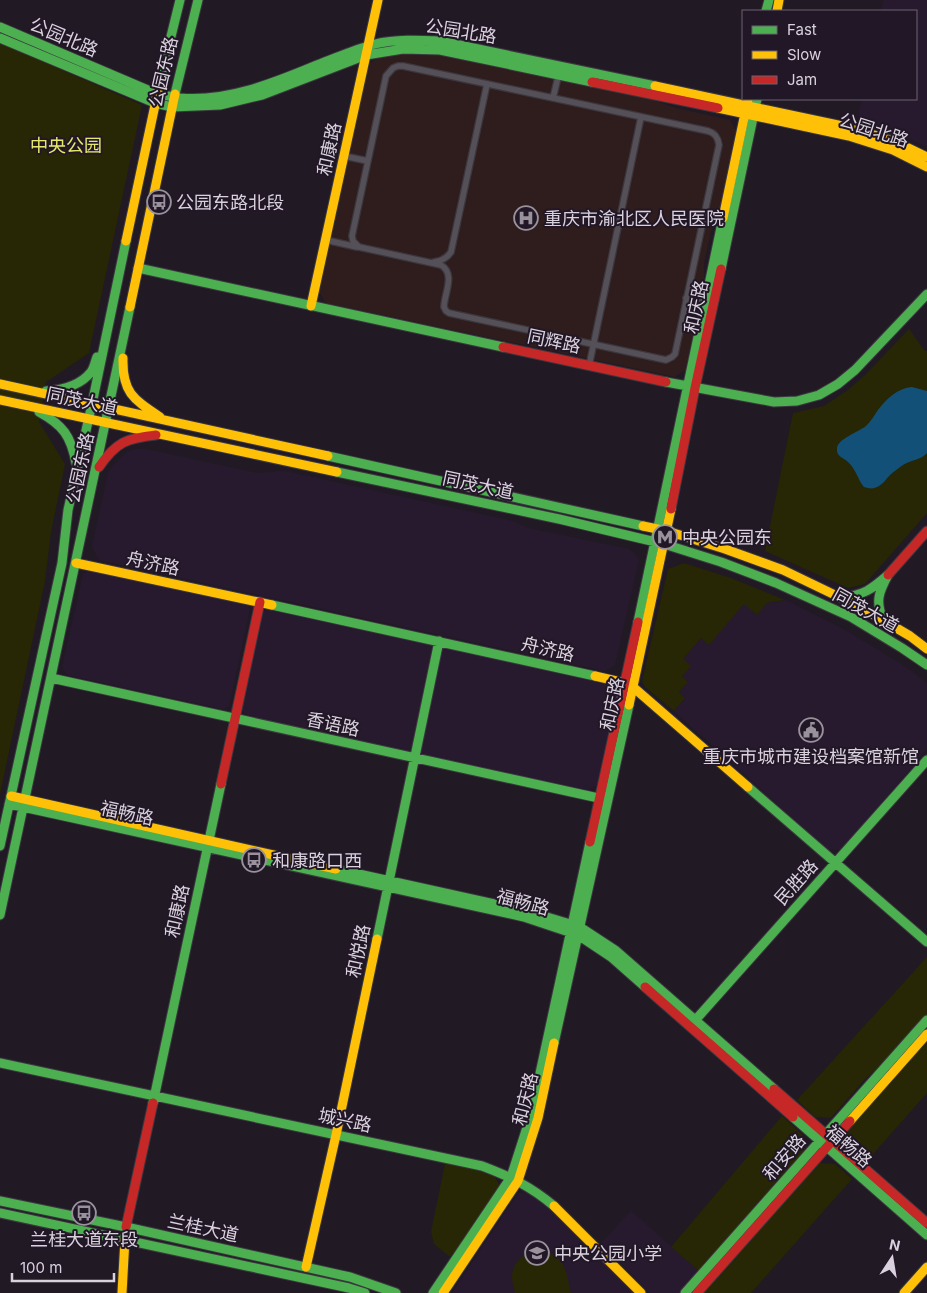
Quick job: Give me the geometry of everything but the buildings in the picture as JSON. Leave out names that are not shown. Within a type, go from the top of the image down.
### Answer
[{"type":"main road","name":"公园东路","points":[[0,846],[62,563],[68,510],[156,99],[180,0]]},
{"type":"main road","name":"公园东路","points":[[0,914],[123,342],[172,102],[198,0]]},
{"type":"main road","name":"和康路","points":[[311,306],[378,0]]},
{"type":"main road","name":"公园北路","points":[[0,27],[156,99]]},
{"type":"main road","name":"公园北路","points":[[0,38],[156,99],[220,106],[254,97],[367,50],[440,50],[751,107],[852,128],[896,142],[927,157]]},
{"type":"main road","name":"公园北路","points":[[751,107],[893,150],[927,167]]},
{"type":"main road","name":"和庆路","points":[[659,543],[657,529],[691,387],[751,107]]},
{"type":"main road","name":"同辉路","points":[[138,268],[589,366],[774,402],[797,402],[819,395],[838,384],[855,370],[927,294]]},
{"type":"main road","points":[[33,391],[61,390],[79,383],[91,371],[105,338]]},
{"type":"main road","points":[[123,342],[124,378],[130,393],[142,406],[166,421]]},
{"type":"main road","name":"同茂大道","points":[[0,384],[666,531],[725,549],[783,570],[864,609],[910,636],[927,649]]},
{"type":"main road","name":"和庆路","points":[[442,1293],[514,1179],[575,929],[659,543],[666,531],[691,387]]},
{"type":"main road","name":"同茂大道","points":[[0,400],[559,519],[659,543],[721,562],[776,583],[851,617],[902,648],[927,666]]},
{"type":"main road","points":[[30,407],[56,421],[67,433],[74,448],[77,470]]},
{"type":"main road","points":[[95,474],[108,454],[120,443],[138,437],[164,434]]},
{"type":"main road","points":[[841,598],[852,598],[866,594],[888,575],[927,531]]},
{"type":"main road","name":"舟济路","points":[[76,563],[440,641],[629,685],[927,942]]},
{"type":"main road","points":[[883,620],[879,612],[878,596],[888,575]]},
{"type":"main road","name":"和康路","points":[[126,1227],[260,602]]},
{"type":"main road","name":"和悦路","points":[[306,1267],[336,1135],[440,641]]},
{"type":"main road","name":"香语路","points":[[51,678],[604,800]]},
{"type":"main road","name":"民胜路","points":[[692,1023],[927,760]]},
{"type":"main road","name":"福畅路","points":[[10,800],[389,884],[527,911],[575,929],[615,950],[692,1023],[826,1141],[927,1235]]},
{"type":"main road","name":"和安路","points":[[698,1293],[927,1020]]},
{"type":"main road","name":"和安路","points":[[686,1293],[927,1034]]},
{"type":"main road","name":"城兴路","points":[[0,1063],[482,1166],[514,1179],[539,1194],[557,1208],[641,1293]]},
{"type":"main road","name":"福畅路","points":[[826,1141],[927,1223]]},
{"type":"main road","name":"和庆路","points":[[433,1293],[514,1179]]},
{"type":"main road","name":"兰桂大道","points":[[0,1201],[350,1277],[396,1293]]},
{"type":"main road","name":"兰桂大道","points":[[0,1213],[349,1288],[364,1293]]},
{"type":"main road","points":[[122,1293],[125,1239]]},
{"type":"main road","points":[[904,1293],[927,1267]]},
{"type":"street","points":[[326,240],[441,265],[448,270],[449,280],[444,307],[450,313],[666,360],[675,354],[719,140],[717,136],[708,131],[641,116],[402,66],[392,68],[386,76],[352,236],[353,241],[359,247]]},
{"type":"street","points":[[553,98],[559,71]]},
{"type":"street","points":[[430,262],[443,260],[451,252],[487,84]]},
{"type":"street","points":[[589,366],[641,116]]},
{"type":"street","points":[[344,156],[368,161]]},
{"type":"street","points":[[686,298],[709,303]]},
{"type":"shaded area","points":[[883,0],[927,0],[927,147],[898,133],[857,121],[862,100],[917,100],[917,10],[881,10]]},
{"type":"shaded area","name":"重庆市渝北区人民医院","points":[[405,53],[440,55],[647,98],[676,108],[730,120],[736,131],[721,209],[712,227],[704,264],[704,286],[685,370],[675,377],[326,303],[319,292],[369,64],[376,59]]},
{"type":"shaded area","points":[[136,449],[146,449],[257,473],[285,471],[513,521],[528,528],[629,549],[639,559],[615,665],[605,671],[99,560],[92,547],[108,473],[127,452]]},
{"type":"shaded area","points":[[91,569],[246,602],[250,609],[229,706],[223,709],[67,675],[62,667],[83,574]]},
{"type":"shaded area","name":"重庆市城市建设档案馆新馆","points":[[785,600],[847,631],[906,667],[927,683],[927,749],[842,849],[828,850],[674,711],[685,698],[679,692],[688,681],[682,676],[683,659],[701,638],[709,644],[744,604]]},
{"type":"shaded area","points":[[270,608],[611,683],[617,692],[597,785],[588,790],[245,714],[242,708],[263,612]]},
{"type":"shaded area","name":"中央公园小学","points":[[526,1192],[555,1213],[635,1293],[452,1293],[518,1193]]},
{"type":"shaded area","points":[[631,1211],[699,1271],[680,1293],[650,1293],[601,1243]]},
{"type":"green space","name":"中央公园","points":[[0,43],[142,105],[89,353],[46,382],[39,422],[65,464],[51,532],[45,581],[0,794]]},
{"type":"green space","points":[[909,329],[924,350],[927,351],[927,513],[865,584],[848,588],[765,551],[793,413],[824,406],[848,390]]},
{"type":"green space","points":[[684,563],[731,578],[785,600],[767,603],[757,615],[744,604],[709,645],[701,638],[683,659],[691,666],[682,676],[688,682],[679,692],[685,698],[674,711],[645,687],[642,681],[668,569]]},
{"type":"green space","points":[[927,957],[927,1014],[884,1062],[864,1080],[831,1118],[815,1117],[797,1100]]},
{"type":"green space","points":[[927,1040],[927,1093],[866,1162],[847,1145],[847,1130]]},
{"type":"green space","points":[[782,1116],[804,1136],[805,1150],[699,1271],[671,1247]]},
{"type":"green space","points":[[445,1163],[480,1171],[495,1177],[500,1186],[450,1257],[434,1244],[431,1232]]},
{"type":"green space","points":[[819,1163],[835,1164],[852,1179],[751,1293],[702,1293]]},
{"type":"green space","points":[[542,1250],[556,1256],[564,1266],[571,1293],[515,1293],[512,1277],[518,1261],[526,1254]]},
{"type":"water","points":[[912,387],[927,391],[927,453],[903,465],[879,486],[875,488],[864,487],[851,465],[840,457],[838,445],[866,426],[889,398],[902,389]]},
{"type":"traffic: fast","points":[[161,77],[180,0]]},
{"type":"traffic: fast","points":[[175,94],[198,0]]},
{"type":"traffic: fast","points":[[766,10],[769,0]]},
{"type":"traffic: fast","points":[[0,27],[157,94],[180,98],[215,97],[250,90],[368,46],[383,42],[407,40],[440,41],[655,86]]},
{"type":"traffic: fast","points":[[0,38],[155,103],[172,107],[220,105],[262,95],[366,55],[403,49],[440,50],[592,82]]},
{"type":"traffic: fast","points":[[721,269],[757,100]]},
{"type":"traffic: fast","points":[[638,622],[723,218]]},
{"type":"traffic: fast","points":[[0,846],[62,563],[68,510],[126,241]]},
{"type":"traffic: fast","points":[[138,268],[503,347]]},
{"type":"traffic: fast","points":[[666,382],[774,402],[797,401],[819,395],[838,384],[855,370],[927,294]]},
{"type":"traffic: fast","points":[[0,915],[130,307]]},
{"type":"traffic: fast","points":[[46,391],[58,390],[82,381],[92,370],[97,357]]},
{"type":"traffic: fast","points":[[39,412],[65,432],[76,463]]},
{"type":"traffic: fast","points":[[328,456],[643,526]]},
{"type":"traffic: fast","points":[[337,472],[559,519],[664,544],[721,562],[776,583],[851,617],[927,665]]},
{"type":"traffic: fast","points":[[841,597],[867,591],[888,575],[879,597],[879,607],[883,620]]},
{"type":"traffic: fast","points":[[272,605],[595,676]]},
{"type":"traffic: fast","points":[[377,939],[439,641]]},
{"type":"traffic: fast","points":[[51,678],[603,799]]},
{"type":"traffic: fast","points":[[554,1043],[629,705]]},
{"type":"traffic: fast","points":[[691,1025],[927,760]]},
{"type":"traffic: fast","points":[[153,1103],[221,784]]},
{"type":"traffic: fast","points":[[748,787],[927,942]]},
{"type":"traffic: fast","points":[[9,804],[524,917],[578,935],[611,957],[645,987]]},
{"type":"traffic: fast","points":[[433,1293],[511,1177],[531,1115],[590,842]]},
{"type":"traffic: fast","points":[[336,869],[527,911],[580,927],[615,950],[774,1089]]},
{"type":"traffic: fast","points":[[685,1293],[927,1020]]},
{"type":"traffic: fast","points":[[0,1063],[482,1166],[520,1183],[554,1206]]},
{"type":"traffic: fast","points":[[793,1117],[927,1235]]},
{"type":"traffic: fast","points":[[0,1201],[350,1277],[396,1293]]},
{"type":"traffic: fast","points":[[0,1213],[365,1293]]},
{"type":"traffic: slow","points":[[311,306],[378,0]]},
{"type":"traffic: slow","points":[[777,10],[779,0]]},
{"type":"traffic: slow","points":[[126,241],[161,77]]},
{"type":"traffic: slow","points":[[655,86],[852,128],[896,142],[927,157]]},
{"type":"traffic: slow","points":[[130,307],[175,94]]},
{"type":"traffic: slow","points":[[723,218],[748,100]]},
{"type":"traffic: slow","points":[[718,108],[849,136],[893,150],[927,167]]},
{"type":"traffic: slow","points":[[123,358],[123,370],[127,387],[131,394],[160,417]]},
{"type":"traffic: slow","points":[[0,384],[328,456]]},
{"type":"traffic: slow","points":[[0,400],[337,472]]},
{"type":"traffic: slow","points":[[629,705],[671,509]]},
{"type":"traffic: slow","points":[[643,526],[667,531],[725,549],[783,570],[864,609],[910,636],[927,649]]},
{"type":"traffic: slow","points":[[76,563],[272,605]]},
{"type":"traffic: slow","points":[[595,676],[625,683],[633,687],[748,787]]},
{"type":"traffic: slow","points":[[11,796],[336,869]]},
{"type":"traffic: slow","points":[[306,1267],[377,939]]},
{"type":"traffic: slow","points":[[850,1121],[927,1034]]},
{"type":"traffic: slow","points":[[443,1293],[518,1181],[538,1118],[554,1043]]},
{"type":"traffic: slow","points":[[554,1206],[641,1293]]},
{"type":"traffic: slow","points":[[122,1293],[125,1239]]},
{"type":"traffic: slow","points":[[904,1293],[927,1267]]},
{"type":"traffic: jam","points":[[592,82],[718,108]]},
{"type":"traffic: jam","points":[[671,509],[721,269]]},
{"type":"traffic: jam","points":[[503,347],[666,382]]},
{"type":"traffic: jam","points":[[99,467],[111,452],[123,443],[137,438],[156,435]]},
{"type":"traffic: jam","points":[[888,575],[927,531]]},
{"type":"traffic: jam","points":[[221,784],[260,602]]},
{"type":"traffic: jam","points":[[590,842],[638,622]]},
{"type":"traffic: jam","points":[[645,987],[793,1117]]},
{"type":"traffic: jam","points":[[774,1089],[927,1223]]},
{"type":"traffic: jam","points":[[126,1227],[153,1103]]},
{"type":"traffic: jam","points":[[697,1293],[850,1121]]},
{"type":"place","name":"公园东路北段","points":[[159,202]]},
{"type":"place","name":"重庆市渝北区人民医院","points":[[526,218]]},
{"type":"place","name":"中央公园东","points":[[665,537]]},
{"type":"place","name":"重庆市城市建设档案馆新馆","points":[[811,730]]},
{"type":"place","name":"和康路口西","points":[[254,860]]},
{"type":"place","name":"兰桂大道东段","points":[[84,1213]]},
{"type":"place","name":"中央公园小学","points":[[537,1253]]}]
